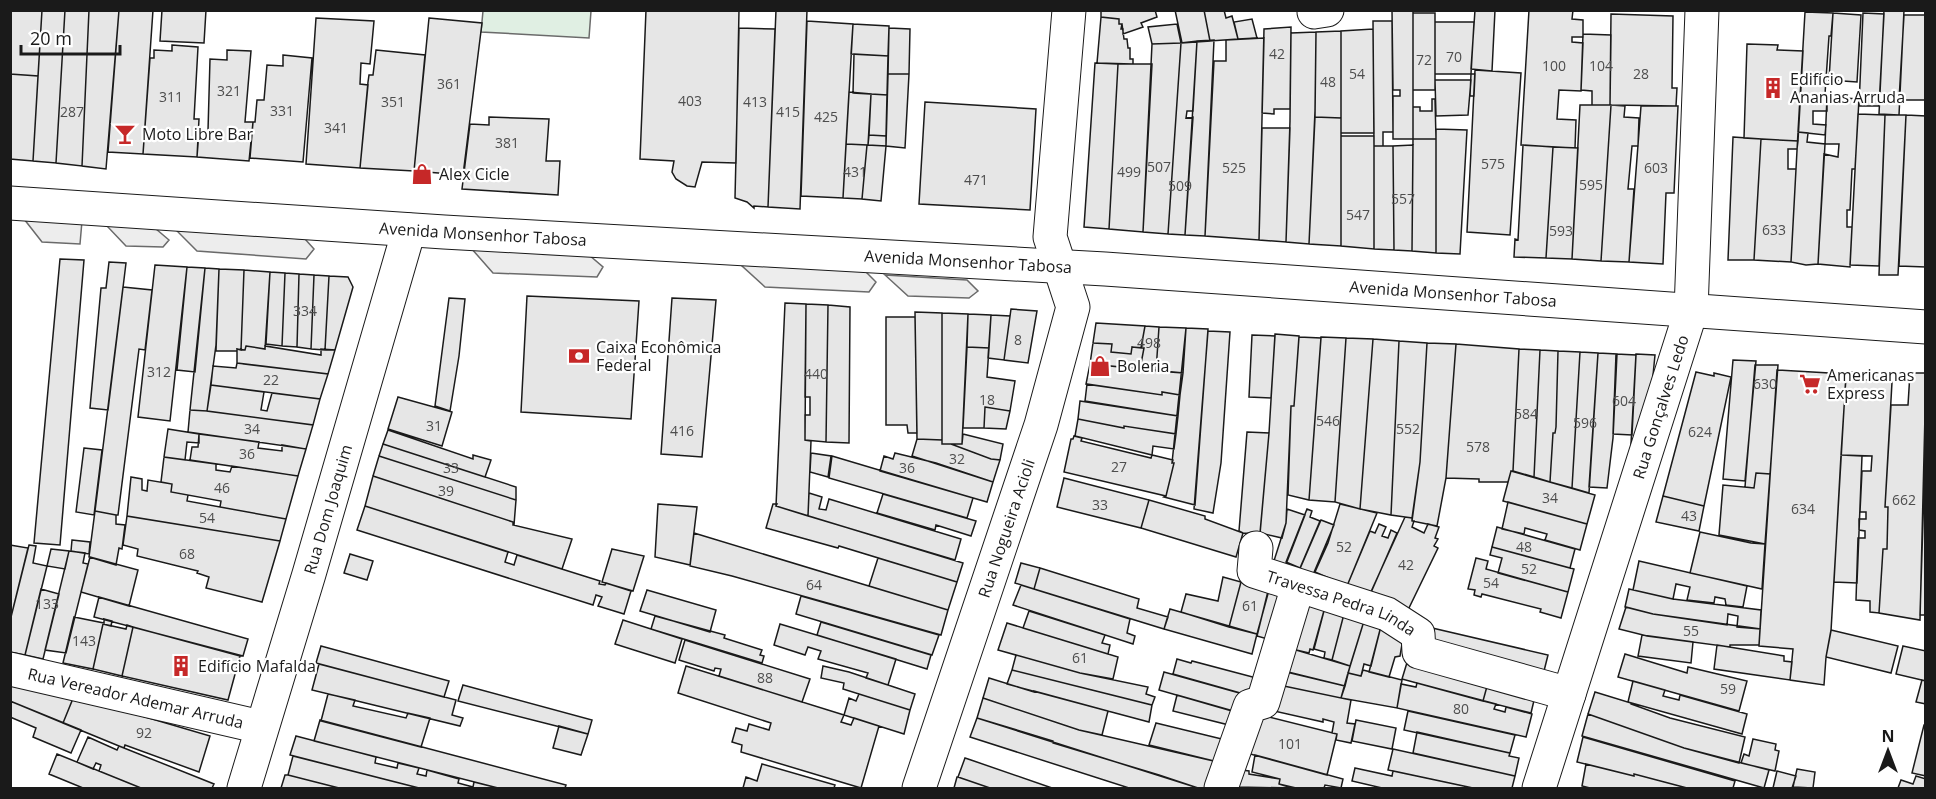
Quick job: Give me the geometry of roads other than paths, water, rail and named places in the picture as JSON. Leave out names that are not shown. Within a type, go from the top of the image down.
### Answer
[{"type":"street","name":"Rua Nogueira Acioli","points":[[919,789],[1041,424],[1073,307],[1050,237],[1070,10]]},
{"type":"street","name":"Rua Gonçalves Ledo","points":[[1539,789],[1691,311],[1702,10]]},
{"type":"street","name":"Avenida Monsenhor Tabosa","points":[[10,203],[409,230],[1060,266],[1926,327]]},
{"type":"street","name":"Rua Dom Joaquim","points":[[244,789],[409,230]]},
{"type":"street","name":"Travessa Pedra Linda","points":[[1256,548],[1254,571],[1387,614],[1418,634],[1419,652],[1569,694]]},
{"type":"street","points":[[1221,789],[1250,706],[1263,702],[1298,586]]},
{"type":"street","name":"Rua Vereador Ademar Arruda","points":[[10,669],[261,727]]},
{"type":"place","name":"Edifício Ananias Arruda","points":[[1773,88]]},
{"type":"place","name":"Moto Libre Bar","points":[[125,134]]},
{"type":"place","name":"Alex Cicle","points":[[422,174]]},
{"type":"place","name":"Caixa Econômica Federal","points":[[579,356]]},
{"type":"place","name":"Boleria","points":[[1100,366]]},
{"type":"place","name":"Americanas Express","points":[[1810,384]]},
{"type":"place","name":"Edifício Mafalda","points":[[181,666]]}]
